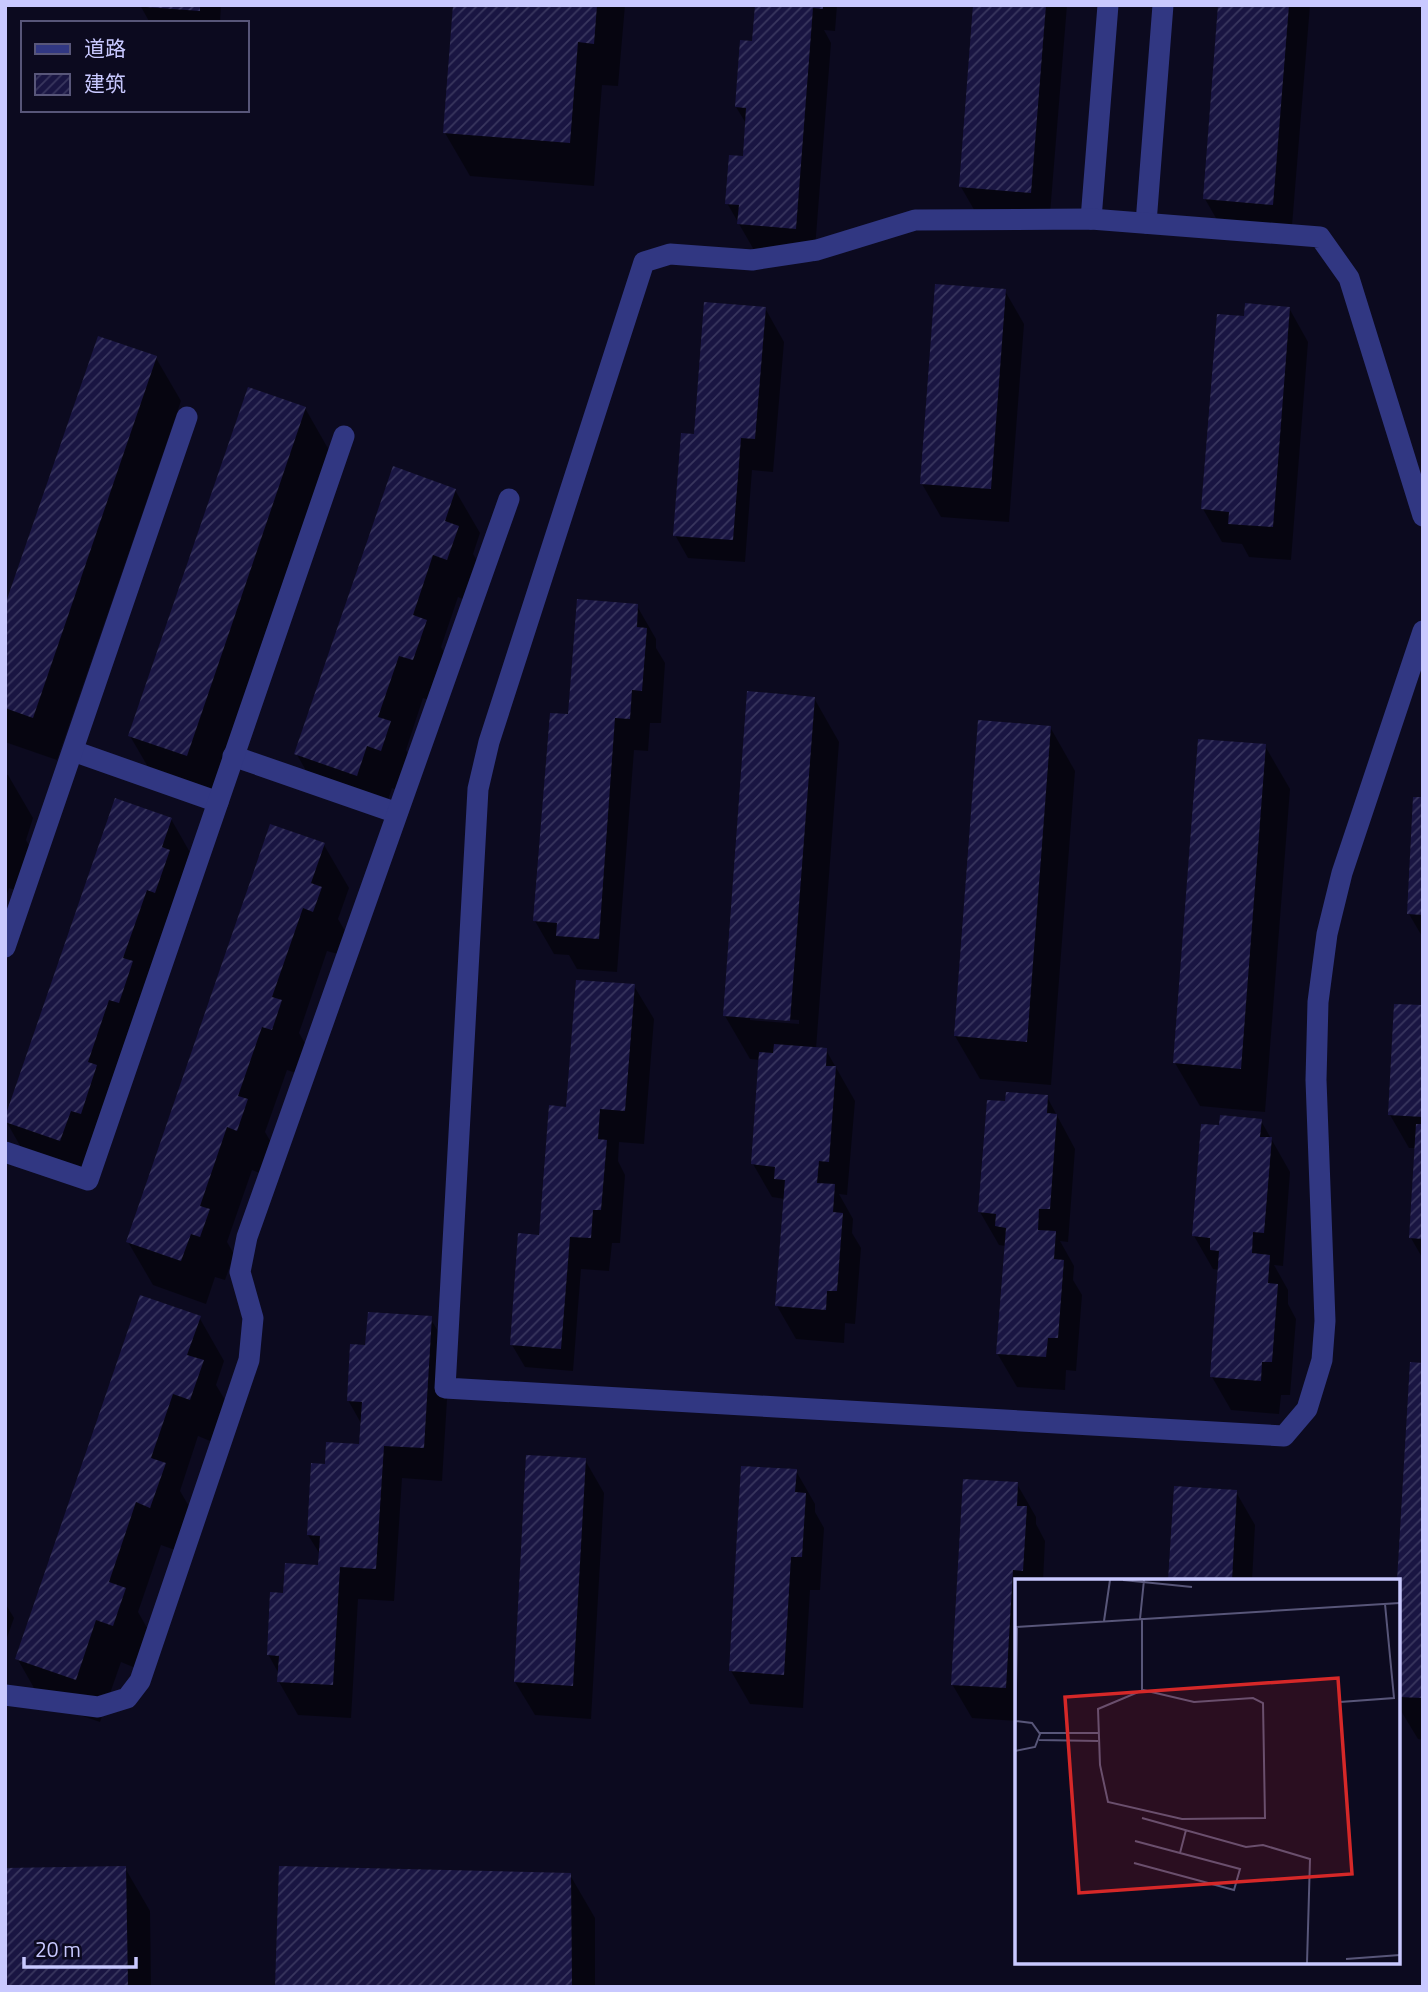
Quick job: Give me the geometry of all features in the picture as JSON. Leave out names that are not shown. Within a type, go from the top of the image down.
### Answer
[{"type":"lane","points":[[1091,219],[1108,5]]},
{"type":"lane","points":[[1146,223],[1163,5]]},
{"type":"lane","points":[[1423,516],[1349,278],[1320,237],[1091,219],[915,220],[817,250],[752,260],[670,254],[644,262],[489,742],[478,789],[445,1388],[1284,1436],[1307,1409],[1322,1360],[1325,1321],[1316,1080],[1318,1002],[1327,934],[1342,873],[1423,631]]},
{"type":"lane","points":[[5,947],[187,418]]},
{"type":"lane","points":[[5,1152],[88,1180],[344,436]]},
{"type":"lane","points":[[5,1695],[98,1707],[127,1698],[140,1681],[249,1360],[253,1318],[240,1272],[247,1237],[509,499]]},
{"type":"lane","points":[[73,751],[218,802]]},
{"type":"lane","points":[[233,757],[397,813]]},
{"type":"building","points":[[200,5],[200,11],[146,7]]},
{"type":"building","points":[[453,5],[597,5],[594,44],[578,42],[570,143],[443,133]]},
{"type":"building","points":[[755,5],[823,5],[823,9],[813,8],[796,229],[737,224],[739,205],[725,204],[729,155],[743,156],[746,108],[735,107],[740,40],[752,41]]},
{"type":"building","points":[[973,5],[1046,5],[1031,193],[959,187]]},
{"type":"building","points":[[1218,5],[1289,5],[1273,205],[1203,199]]},
{"type":"building","points":[[935,284],[1006,289],[991,489],[920,484]]},
{"type":"building","points":[[704,302],[766,307],[755,439],[741,438],[733,540],[673,536],[681,433],[694,434]]},
{"type":"building","points":[[1245,303],[1290,307],[1273,527],[1228,524],[1229,512],[1201,509],[1217,314],[1244,316]]},
{"type":"building","points":[[98,336],[157,356],[33,718],[5,708],[5,605]]},
{"type":"building","points":[[248,387],[306,407],[187,756],[128,736]]},
{"type":"building","points":[[393,466],[456,489],[445,521],[459,526],[447,560],[433,555],[413,615],[427,620],[413,660],[399,656],[378,717],[391,721],[381,751],[367,746],[357,776],[294,754]]},
{"type":"building","points":[[577,599],[638,604],[637,627],[647,628],[642,691],[632,690],[630,719],[615,718],[599,939],[556,936],[557,923],[533,921],[550,713],[568,714]]},
{"type":"building","points":[[747,691],[815,697],[790,1021],[723,1016]]},
{"type":"building","points":[[978,720],[1051,726],[1027,1042],[954,1036]]},
{"type":"building","points":[[1198,739],[1266,744],[1241,1069],[1173,1063]]},
{"type":"building","points":[[1413,797],[1423,797],[1423,915],[1407,914]]},
{"type":"building","points":[[115,798],[172,818],[162,847],[170,850],[155,893],[147,890],[123,958],[133,961],[119,1003],[109,1000],[88,1062],[97,1065],[81,1114],[71,1111],[60,1141],[5,1122],[5,1117]]},
{"type":"building","points":[[270,824],[325,843],[311,883],[322,887],[313,912],[303,908],[272,997],[282,1000],[272,1030],[262,1027],[238,1096],[248,1099],[237,1131],[227,1127],[200,1206],[210,1209],[200,1237],[191,1234],[181,1261],[126,1242]]},
{"type":"building","points":[[576,980],[635,984],[625,1111],[600,1109],[598,1139],[607,1140],[601,1210],[593,1210],[591,1238],[570,1237],[561,1349],[510,1345],[518,1233],[539,1235],[549,1105],[566,1107]]},
{"type":"building","points":[[1394,1004],[1423,1005],[1423,1117],[1388,1115]]},
{"type":"building","points":[[774,1044],[827,1048],[826,1066],[836,1066],[829,1162],[819,1161],[817,1183],[835,1184],[833,1212],[843,1213],[837,1291],[827,1291],[826,1310],[775,1306],[785,1180],[774,1179],[775,1167],[751,1164],[759,1052],[773,1053]]},
{"type":"building","points":[[1006,1092],[1048,1095],[1047,1113],[1057,1114],[1050,1209],[1039,1209],[1038,1230],[1056,1231],[1054,1259],[1064,1260],[1058,1338],[1048,1338],[1046,1357],[996,1354],[1006,1228],[995,1226],[996,1214],[978,1212],[987,1100],[1005,1101]]},
{"type":"building","points":[[1220,1115],[1262,1119],[1260,1137],[1272,1137],[1264,1233],[1253,1232],[1252,1253],[1270,1255],[1268,1283],[1278,1284],[1272,1362],[1262,1362],[1261,1381],[1210,1377],[1219,1251],[1210,1250],[1210,1238],[1192,1236],[1201,1124],[1219,1125]]},
{"type":"building","points":[[1416,1124],[1423,1124],[1423,1239],[1409,1238]]},
{"type":"building","points":[[140,1295],[201,1316],[187,1355],[204,1360],[190,1400],[173,1394],[151,1458],[166,1463],[150,1508],[136,1502],[109,1582],[126,1588],[113,1626],[96,1620],[76,1680],[15,1659]]},
{"type":"building","points":[[368,1312],[432,1316],[424,1448],[384,1446],[376,1569],[340,1567],[333,1685],[277,1682],[279,1656],[267,1655],[270,1592],[283,1593],[285,1563],[318,1565],[320,1536],[307,1535],[311,1463],[325,1464],[326,1442],[359,1444],[362,1402],[347,1401],[350,1344],[365,1345]]},
{"type":"building","points":[[1410,1362],[1423,1363],[1423,1698],[1400,1697],[1400,1579],[1397,1579]]},
{"type":"building","points":[[526,1455],[586,1458],[573,1686],[514,1682]]},
{"type":"building","points":[[741,1466],[797,1469],[795,1492],[806,1493],[802,1557],[791,1557],[784,1675],[729,1671]]},
{"type":"building","points":[[963,1479],[1018,1482],[1017,1506],[1027,1506],[1023,1571],[1013,1570],[1006,1688],[951,1685]]},
{"type":"building","points":[[1174,1486],[1237,1490],[1232,1579],[1168,1579]]},
{"type":"building","points":[[126,1866],[128,1987],[5,1987],[5,1868]]},
{"type":"building","points":[[279,1866],[571,1873],[572,1987],[275,1987]]}]
